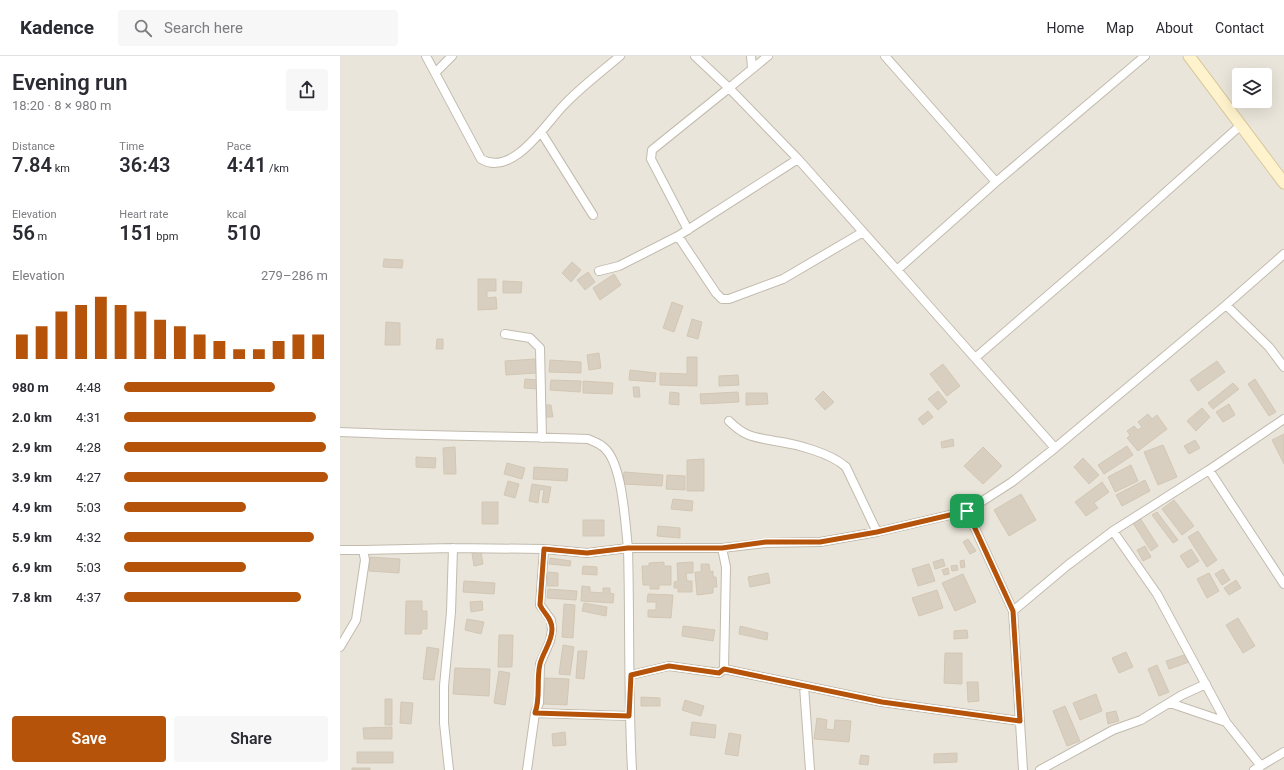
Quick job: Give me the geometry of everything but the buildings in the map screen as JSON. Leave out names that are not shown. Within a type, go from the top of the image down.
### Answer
[{"type":"street","points":[[426,56],[436,72],[463,129],[481,159],[487,163],[495,163],[508,159],[525,149],[564,105],[620,56]]},
{"type":"street","points":[[436,72],[452,56]]},
{"type":"street","points":[[695,56],[729,88],[798,160],[1055,448]]},
{"type":"street","points":[[751,56],[752,68]]},
{"type":"street","points":[[688,230],[651,159],[650,155],[652,150],[768,56]]},
{"type":"street","points":[[885,56],[996,182]]},
{"type":"street","points":[[896,270],[996,182],[1145,56]]},
{"type":"street","points":[[1189,56],[1284,183]]},
{"type":"street","points":[[975,358],[1111,241],[1241,125]]},
{"type":"street","points":[[541,132],[593,215]]},
{"type":"street","points":[[599,271],[619,266],[678,236],[798,160]]},
{"type":"street","points":[[678,236],[716,293],[722,299],[729,299],[783,278],[862,232]]},
{"type":"street","points":[[340,550],[453,548],[544,549],[587,553],[628,548],[722,548],[766,542],[820,542],[877,532],[967,511],[1012,482],[1055,448],[1284,254]]},
{"type":"street","points":[[1226,304],[1269,347],[1284,367]]},
{"type":"street","points":[[505,334],[530,338],[540,348],[542,438]]},
{"type":"street","points":[[1013,611],[1068,565],[1113,531],[1209,470],[1284,419]]},
{"type":"street","points":[[729,421],[738,430],[751,437],[782,442],[838,460],[846,467],[877,532]]},
{"type":"street","points":[[340,432],[433,437],[466,435],[588,439],[603,446],[614,464],[620,481],[628,548],[631,675],[629,716],[632,770]]},
{"type":"street","points":[[1209,470],[1284,584]]},
{"type":"street","points":[[967,511],[1013,611],[1023,770]]},
{"type":"street","points":[[1113,531],[1157,594],[1226,722],[1258,768],[1284,752]]},
{"type":"street","points":[[449,770],[444,723],[444,686],[451,612],[453,548]]},
{"type":"street","points":[[722,548],[726,568],[724,669]]},
{"type":"street","points":[[527,770],[535,713],[539,703],[540,664],[550,641],[552,630],[551,620],[540,605],[544,549]]},
{"type":"street","points":[[340,647],[356,620],[365,560],[363,550]]},
{"type":"street","points":[[631,675],[669,666],[719,673],[724,669]]},
{"type":"street","points":[[724,669],[882,702],[1020,721]]},
{"type":"street","points":[[1040,770],[1113,730],[1141,720],[1182,695],[1206,684]]},
{"type":"street","points":[[804,686],[810,770]]},
{"type":"street","points":[[1170,703],[1226,722]]},
{"type":"street","points":[[535,713],[629,716]]},
{"type":"shaded area","points":[[340,56],[1284,56],[1284,770],[340,770]]},
{"type":"route","points":[[967,511],[1013,611],[1020,721],[882,702],[724,669],[719,673],[669,666],[631,675],[629,716],[535,713],[539,703],[540,664],[550,641],[552,630],[551,620],[542,610],[540,605],[544,549],[587,553],[628,548],[722,548],[766,542],[820,542],[877,532],[967,511]]}]
